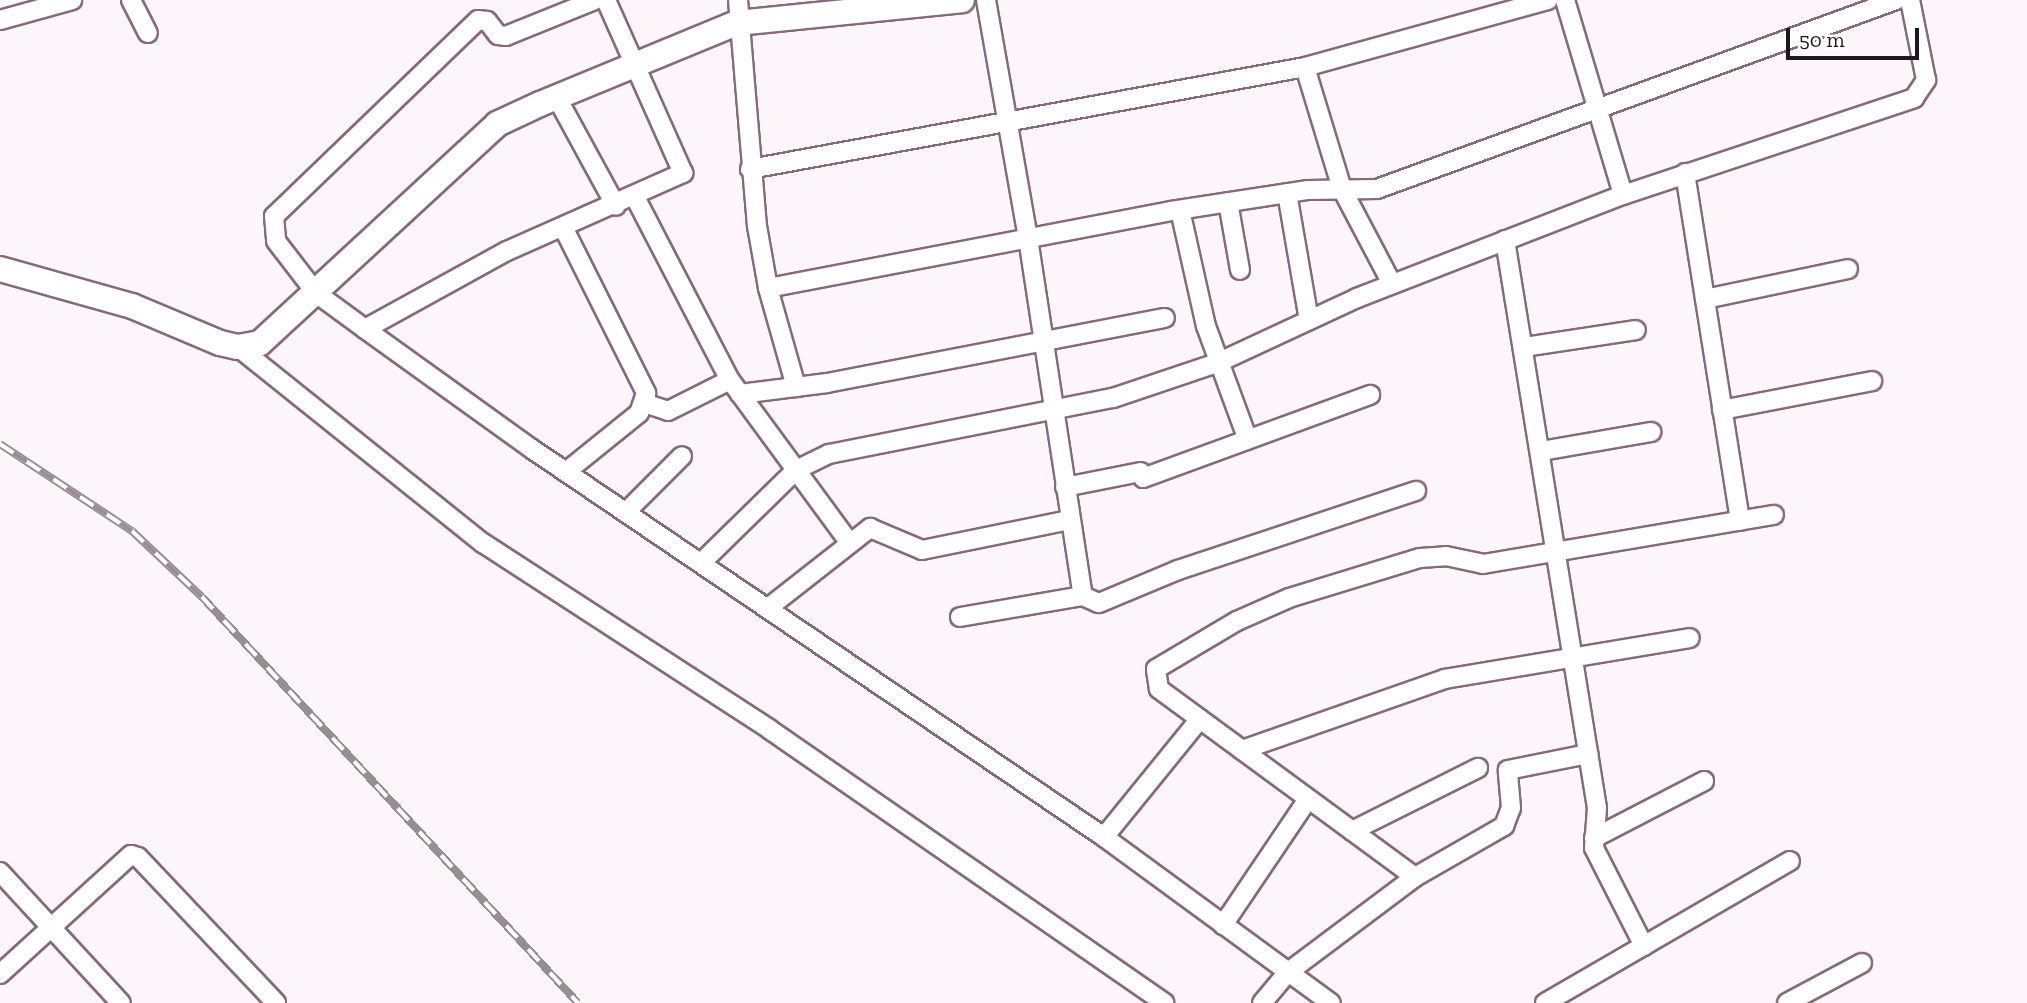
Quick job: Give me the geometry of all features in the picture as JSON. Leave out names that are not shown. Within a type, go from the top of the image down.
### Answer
[{"type":"street","points":[[0,20],[72,0]]},
{"type":"street","points":[[131,0],[148,33]]},
{"type":"street","points":[[595,0],[506,36],[498,35],[487,21],[478,20],[275,216],[276,241],[317,293],[365,329],[566,472],[1104,837],[1331,1003]]},
{"type":"street","points":[[365,329],[507,251],[616,206],[683,170],[606,0]]},
{"type":"street","points":[[238,347],[260,343],[275,333],[497,124],[636,63],[738,12],[962,0]]},
{"type":"street","points":[[986,0],[1056,409],[1065,487],[1083,596]]},
{"type":"street","points":[[750,169],[1007,125],[1305,67],[1548,0]]},
{"type":"street","points":[[1565,0],[1623,195]]},
{"type":"street","points":[[768,288],[1180,209],[1287,193],[1377,189],[1896,0]]},
{"type":"street","points":[[701,563],[796,470],[829,454],[1113,398],[1217,363],[1392,284],[1623,195],[1914,97],[1926,80],[1910,0]]},
{"type":"street","points":[[738,12],[750,169],[768,288],[796,387]]},
{"type":"street","points":[[1305,67],[1342,189],[1392,284]]},
{"type":"street","points":[[556,96],[616,206]]},
{"type":"street","points":[[1685,173],[1740,521]]},
{"type":"street","points":[[1287,193],[1309,320]]},
{"type":"street","points":[[635,197],[735,387],[849,542]]},
{"type":"street","points":[[1228,202],[1240,270]]},
{"type":"street","points":[[1180,209],[1217,363],[1248,440]]},
{"type":"street","points":[[563,227],[644,386],[644,403],[639,413],[566,472]]},
{"type":"street","points":[[1505,240],[1597,808],[1594,838],[1597,857],[1644,946]]},
{"type":"street","points":[[0,269],[132,306],[238,347],[484,543],[769,729],[1164,1003]]},
{"type":"street","points":[[1705,299],[1848,269]]},
{"type":"street","points":[[644,403],[668,411],[735,387],[796,387],[1166,318]]},
{"type":"street","points":[[1524,347],[1636,330]]},
{"type":"street","points":[[1722,410],[1872,381]]},
{"type":"street","points":[[1065,487],[1142,475],[1370,395]]},
{"type":"street","points":[[1541,451],[1651,432]]},
{"type":"street","points":[[626,512],[682,456]]},
{"type":"street","points":[[960,617],[1083,596],[1099,603],[1189,566],[1416,491]]},
{"type":"street","points":[[1415,877],[1159,689],[1156,669],[1237,621],[1289,598],[1420,558],[1446,556],[1483,564],[1557,554],[1774,515]]},
{"type":"street","points":[[768,608],[863,530],[877,528],[908,547],[922,550],[1070,520]]},
{"type":"street","points":[[1242,750],[1445,679],[1573,654],[1690,638]]},
{"type":"street","points":[[1104,837],[1200,719]]},
{"type":"street","points":[[1262,1003],[1287,973],[1415,877],[1504,826],[1510,808],[1506,776],[1513,767],[1588,754]]},
{"type":"street","points":[[1352,831],[1478,768]]},
{"type":"street","points":[[1594,838],[1704,781]]},
{"type":"street","points":[[1223,925],[1308,799]]},
{"type":"street","points":[[0,974],[124,858],[138,857],[276,1003]]},
{"type":"street","points":[[1545,1003],[1790,861]]},
{"type":"street","points":[[0,873],[121,1003]]},
{"type":"street","points":[[1787,1003],[1815,997],[1861,963]]},
{"type":"railway","points":[[0,444],[132,531],[202,597],[578,1003]]}]
